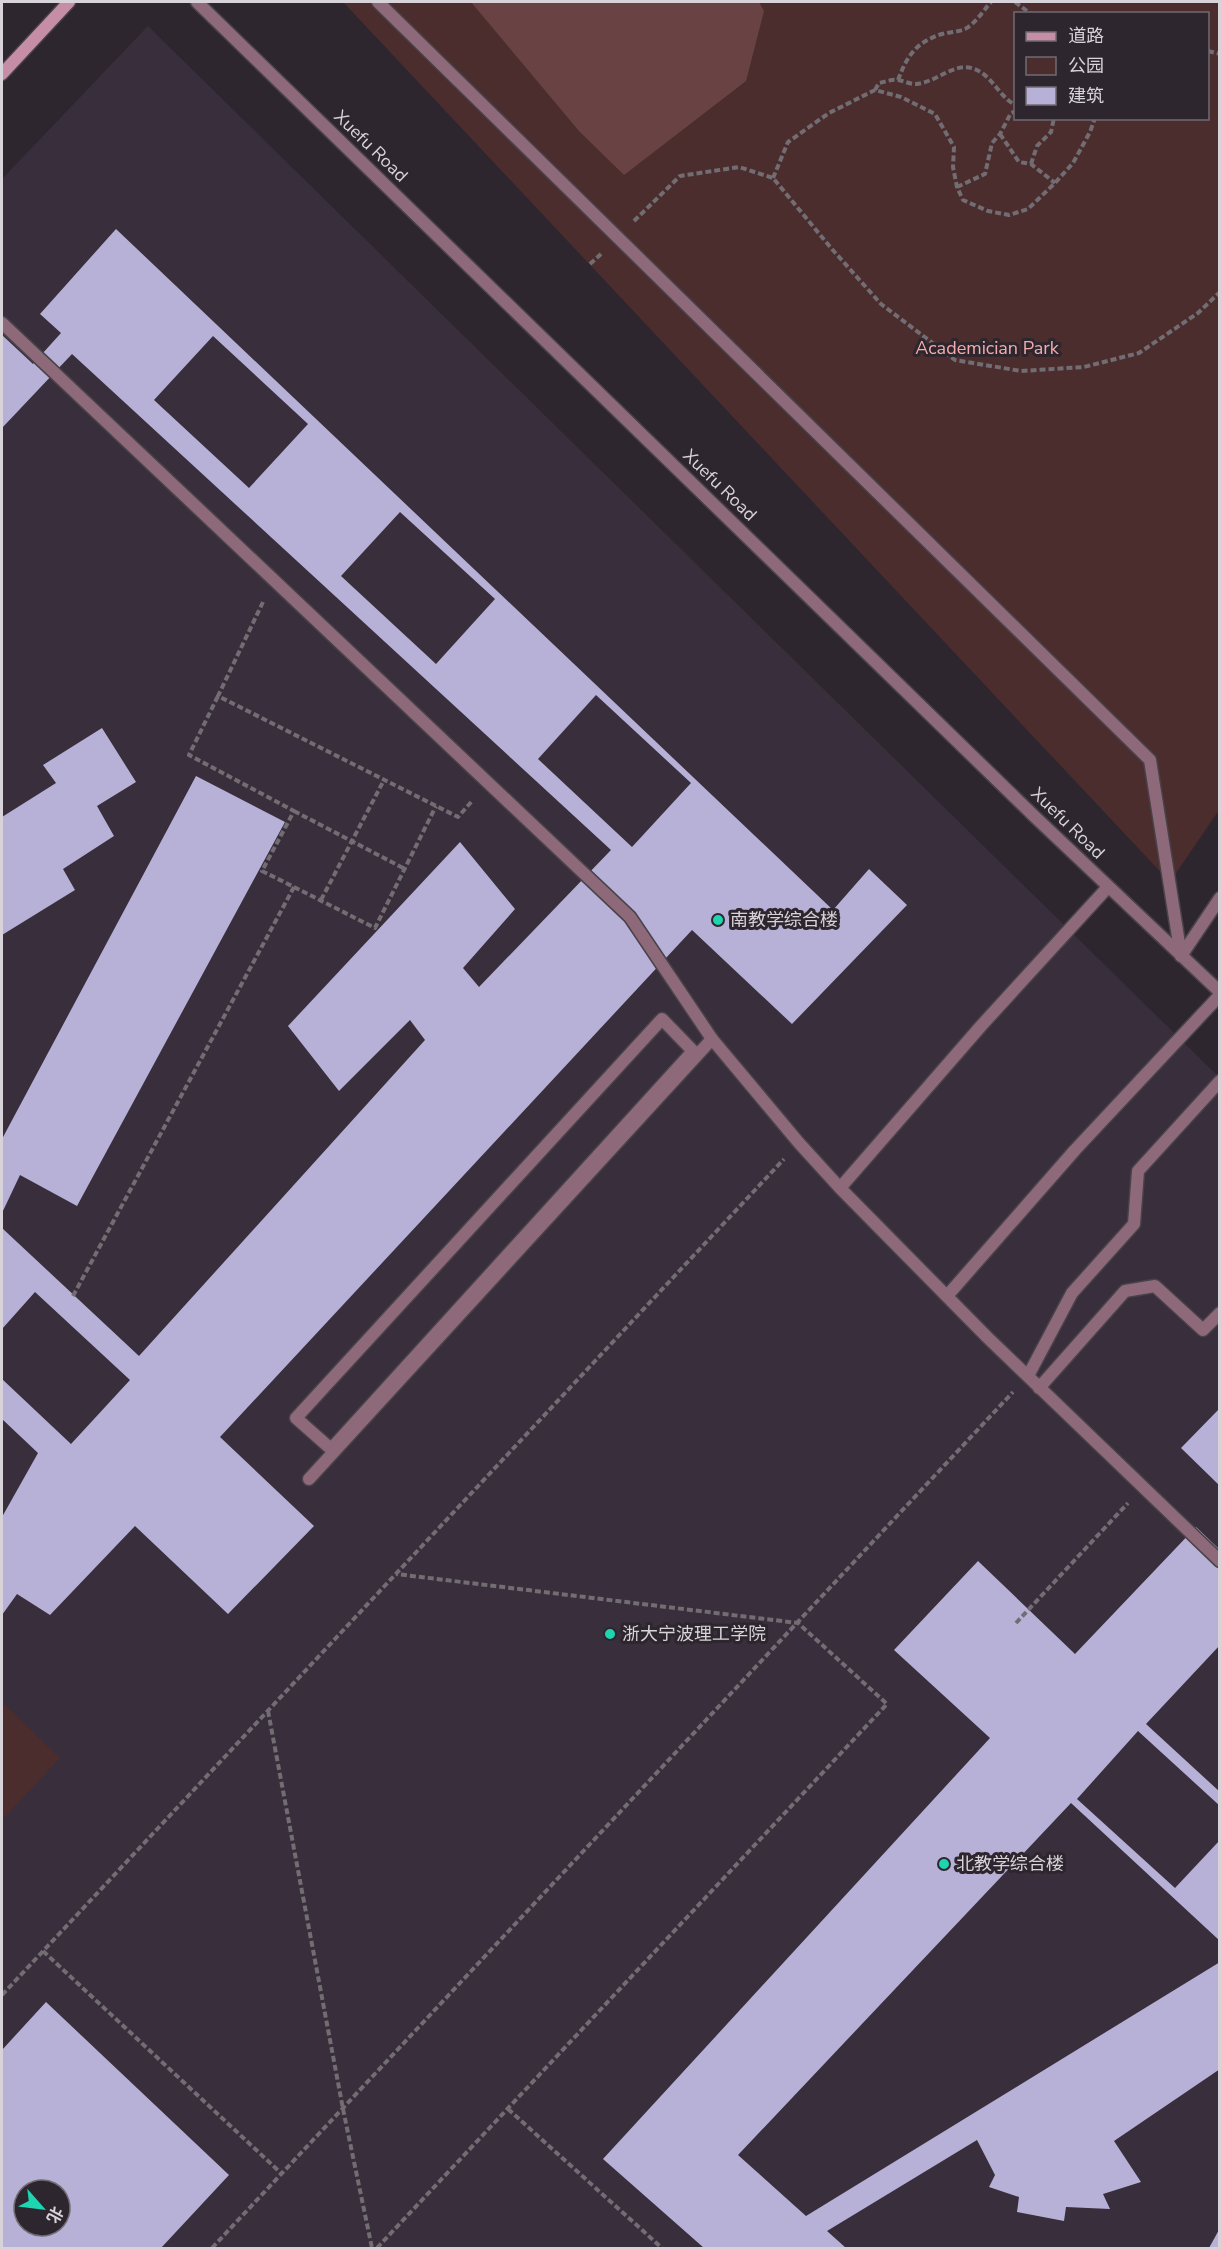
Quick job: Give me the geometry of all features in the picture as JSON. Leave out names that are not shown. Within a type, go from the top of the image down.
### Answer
[{"type":"main road","points":[[2,74],[69,2]]},
{"type":"street","name":"Xuefu Road","points":[[197,2],[1220,994]]},
{"type":"street","points":[[378,2],[1150,760],[1181,956]]},
{"type":"street","points":[[2,323],[630,916],[712,1038],[799,1143],[840,1188],[1039,1388],[1220,1561]]},
{"type":"street","points":[[840,1188],[981,1026],[1108,887]]},
{"type":"street","points":[[1181,956],[1220,898]]},
{"type":"street","points":[[947,1296],[1075,1150],[1220,994]]},
{"type":"street","points":[[662,1019],[693,1051],[331,1449],[296,1418],[662,1019]]},
{"type":"street","points":[[309,1479],[712,1038]]},
{"type":"street","points":[[1028,1376],[1072,1293],[1134,1224],[1138,1172],[1220,1081]]},
{"type":"street","points":[[1039,1388],[1125,1291],[1155,1287],[1203,1330],[1220,1313]]},
{"type":"path","points":[[898,80],[910,53],[931,39],[971,25],[991,2]]},
{"type":"path","points":[[1015,2],[1029,12]]},
{"type":"path","points":[[773,178],[788,142],[829,113],[875,90],[879,83],[898,80],[909,84],[927,82],[958,67],[969,66],[985,74],[1010,103],[1014,104]]},
{"type":"path","points":[[875,90],[901,97],[935,114],[954,147],[953,167],[957,187],[963,200],[988,211],[1010,215],[1028,209],[1055,183],[1073,162],[1094,120]]},
{"type":"path","points":[[957,187],[984,174],[992,142],[1014,112]]},
{"type":"path","points":[[1031,164],[1037,146],[1051,132],[1054,120]]},
{"type":"path","points":[[1000,134],[1019,162],[1031,164],[1055,183]]},
{"type":"path","points":[[631,224],[680,176],[739,166],[773,178],[881,304],[955,360],[1021,371],[1084,367],[1139,353],[1198,313],[1220,292]]},
{"type":"path","points":[[590,264],[607,248]]},
{"type":"path","points":[[274,580],[189,755],[405,869]]},
{"type":"path","points":[[218,696],[458,817],[489,783]]},
{"type":"path","points":[[321,900],[384,780]]},
{"type":"path","points":[[294,811],[262,872],[375,928],[436,806]]},
{"type":"path","points":[[73,1296],[294,887]]},
{"type":"path","points":[[2,1995],[799,1143]]},
{"type":"path","points":[[212,2248],[1028,1376]]},
{"type":"path","points":[[1016,1623],[1143,1488]]},
{"type":"path","points":[[377,2248],[887,1704],[798,1623],[396,1574]]},
{"type":"path","points":[[268,1710],[343,2109],[372,2248]]},
{"type":"path","points":[[43,1951],[282,2174]]},
{"type":"path","points":[[508,2109],[662,2248]]},
{"type":"shaded area","points":[[471,2],[759,2],[764,11],[746,81],[624,175],[579,131]]},
{"type":"shaded area","name":"浙大宁波理工学院","points":[[148,26],[1219,1077],[1219,2248],[2,2248],[2,179]]},
{"type":"green space","name":"Academician Park","points":[[343,2],[1219,2],[1219,810],[1170,882]]},
{"type":"green space","points":[[2,1702],[60,1758],[2,1820]]},
{"type":"building","name":"南教学综合楼","points":[[116,229],[833,910],[869,869],[907,905],[792,1024],[692,930],[220,1437],[314,1526],[228,1614],[135,1526],[50,1615],[17,1594],[2,1615],[2,1517],[38,1453],[2,1419],[2,1379],[71,1444],[130,1380],[35,1292],[2,1329],[2,1228],[139,1356],[425,1040],[410,1020],[339,1091],[288,1026],[460,842],[515,909],[463,968],[479,987],[611,850],[72,354],[2,428],[2,335],[33,364],[61,333],[40,314]],"holes":[[[213,336],[308,424],[249,488],[154,400]],[[400,512],[495,599],[436,664],[341,576]],[[596,695],[691,783],[632,847],[538,759]]]},
{"type":"building","points":[[102,728],[136,782],[97,806],[114,836],[63,869],[75,890],[2,935],[2,817],[56,783],[43,765]]},
{"type":"building","points":[[196,776],[285,822],[77,1206],[20,1175],[2,1213],[2,1139]]},
{"type":"building","points":[[1220,1408],[1220,1486],[1181,1448]]},
{"type":"building","name":"北教学综合楼","points":[[1196,1527],[1220,1550],[1220,1645],[1146,1724],[1220,1792],[1220,1806],[1138,1731],[1077,1799],[1175,1888],[1220,1840],[1220,1941],[1071,1803],[738,2155],[806,2216],[1220,1962],[1220,2069],[1114,2141],[1141,2182],[1103,2194],[1110,2209],[1066,2207],[1064,2221],[1017,2212],[1019,2197],[989,2187],[995,2175],[977,2140],[827,2231],[846,2248],[704,2248],[603,2159],[990,1738],[894,1650],[978,1561],[1075,1654]]},
{"type":"building","points":[[46,2002],[229,2175],[161,2248],[2,2248],[2,2050]]},
{"type":"building","points":[[1220,2228],[1220,2248],[1209,2248]]},
{"type":"place","name":"南教学综合楼","points":[[718,920]]},
{"type":"place","name":"浙大宁波理工学院","points":[[610,1634]]},
{"type":"place","name":"北教学综合楼","points":[[944,1864]]}]
